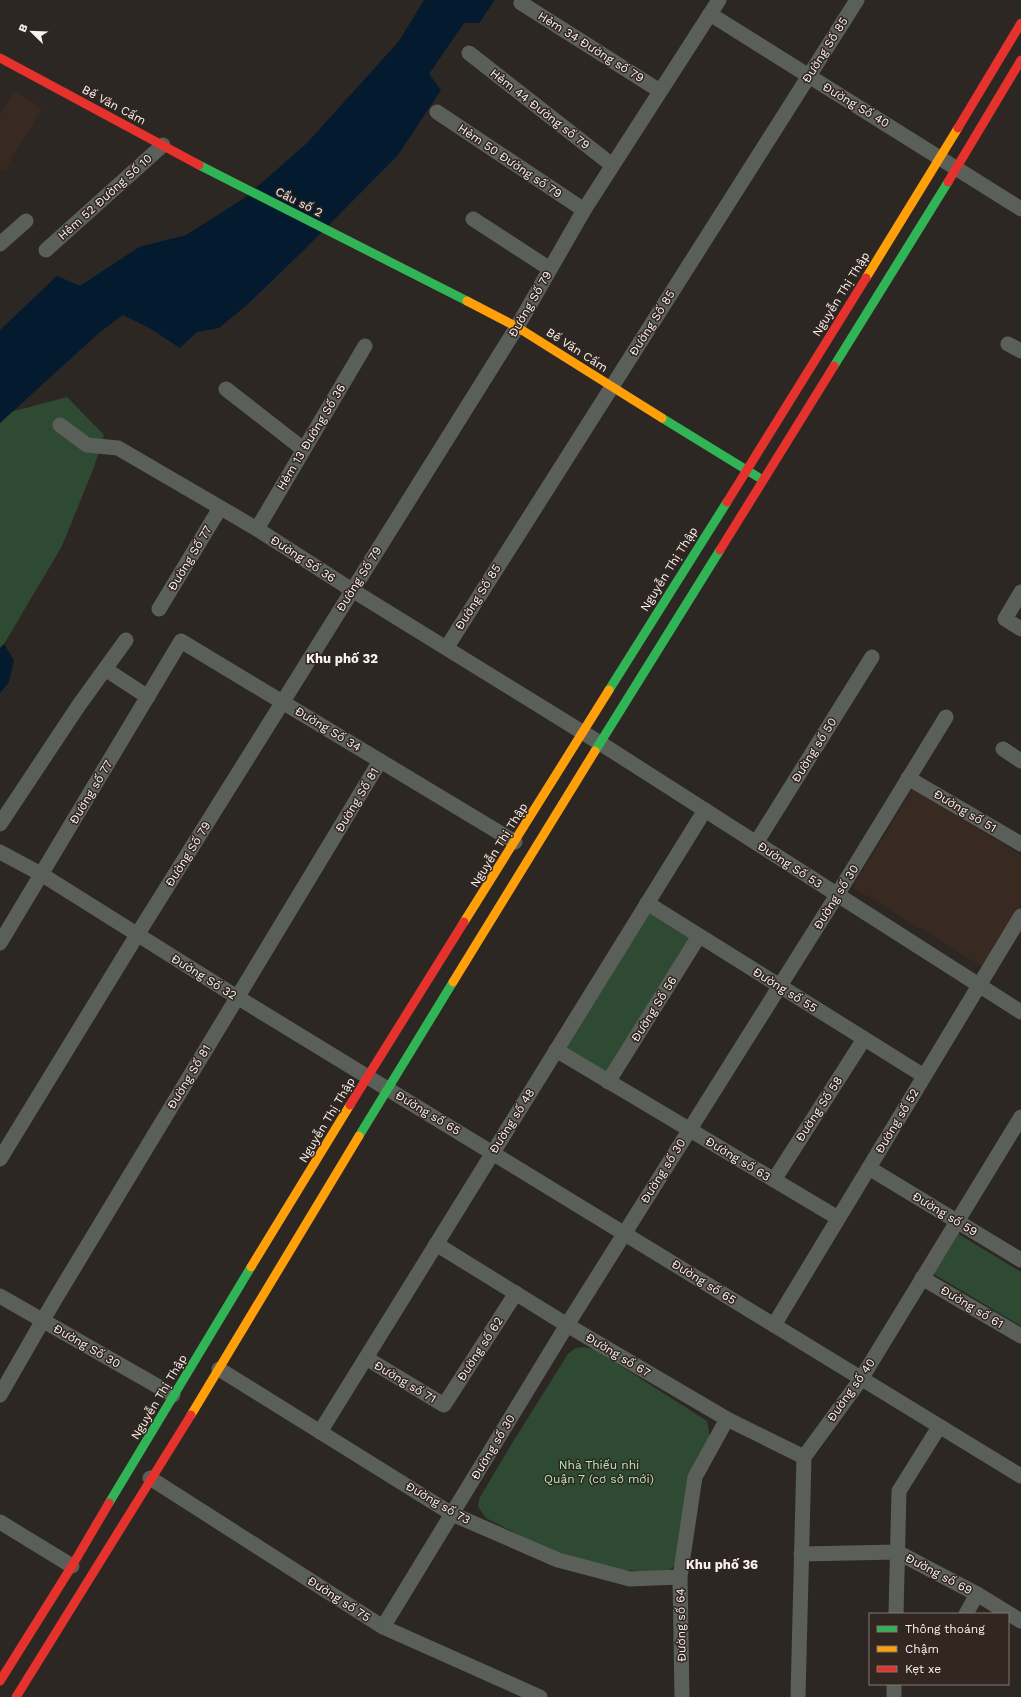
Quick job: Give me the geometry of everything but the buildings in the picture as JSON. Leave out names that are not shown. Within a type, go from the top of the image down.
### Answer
[{"type":"main road","name":"Nguyễn Thị Thập","points":[[0,1681],[72,1566],[173,1395],[368,1076],[941,158],[1021,23]]},
{"type":"main road","name":"Bế Văn Cấm","points":[[0,58],[216,174]]},
{"type":"main road","points":[[16,1697],[62,1626],[150,1478],[219,1369],[388,1088],[600,742],[957,168],[1021,60]]},
{"type":"main road","name":"Cầu số 2","points":[[216,174],[370,252]]},
{"type":"main road","name":"Bế Văn Cấm","points":[[370,252],[517,326],[611,387],[764,480]]},
{"type":"street","name":"Đường Số 79","points":[[0,1159],[137,935],[517,326],[584,210],[719,0]]},
{"type":"street","name":"Đường Số 85","points":[[447,647],[857,0]]},
{"type":"street","name":"Hẻm 34 Đường số 79","points":[[521,3],[660,90]]},
{"type":"street","name":"Đường Số 40","points":[[710,14],[1021,209]]},
{"type":"street","name":"Hẻm 44 Đường số 79","points":[[469,53],[612,165]]},
{"type":"street","name":"Hẻm 50 Đường số 79","points":[[437,112],[584,210]]},
{"type":"street","name":"Hẻm 52 Đường Số 10","points":[[46,250],[163,145]]},
{"type":"street","points":[[473,219],[550,269]]},
{"type":"street","points":[[0,244],[26,221]]},
{"type":"street","name":"Hẻm 13 Đường Số 36","points":[[257,529],[365,346]]},
{"type":"street","points":[[226,389],[303,449]]},
{"type":"street","name":"Đường Số 36","points":[[60,425],[87,445],[118,448],[257,529],[352,590],[600,742]]},
{"type":"street","name":"Đường Số 77","points":[[159,609],[220,508]]},
{"type":"street","points":[[1021,592],[1005,619],[1021,629]]},
{"type":"street","points":[[0,824],[79,705],[126,640]]},
{"type":"street","name":"Đường Số 34","points":[[181,641],[515,842]]},
{"type":"street","name":"Đường số 77","points":[[0,943],[181,641]]},
{"type":"street","name":"Đường số 50","points":[[756,842],[872,657]]},
{"type":"street","points":[[105,669],[148,697]]},
{"type":"street","name":"Đường số 30","points":[[383,1627],[624,1233],[837,895],[946,717]]},
{"type":"street","name":"Đường Số 53","points":[[600,742],[1021,1012]]},
{"type":"street","points":[[1003,750],[1021,761]]},
{"type":"street","name":"Đường Số 81","points":[[0,1395],[43,1320],[380,761]]},
{"type":"street","name":"Đường số 51","points":[[908,778],[1021,844]]},
{"type":"street","name":"Đường số 48","points":[[320,1432],[705,810]]},
{"type":"street","name":"Đường Số 32","points":[[0,852],[41,874],[237,997],[388,1088]]},
{"type":"street","name":"Đường số 55","points":[[647,903],[924,1076]]},
{"type":"street","name":"Đường số 52","points":[[774,1325],[1021,916]]},
{"type":"street","name":"Đường Số 56","points":[[608,1082],[699,936]]},
{"type":"street","name":"Đường Số 58","points":[[774,1180],[864,1039]]},
{"type":"street","name":"Đường số 63","points":[[556,1050],[838,1218]]},
{"type":"street","name":"Đường số 65","points":[[388,1088],[1021,1476]]},
{"type":"street","name":"Đường số 40","points":[[804,1457],[861,1379],[1021,1117]]},
{"type":"street","name":"Đường số 59","points":[[869,1168],[1021,1260]]},
{"type":"street","name":"Đường số 67","points":[[436,1244],[516,1294],[727,1419],[804,1457]]},
{"type":"street","name":"Đường số 61","points":[[922,1278],[1021,1336]]},
{"type":"street","name":"Đường số 62","points":[[444,1405],[516,1294]]},
{"type":"street","name":"Đường Số 30","points":[[0,1296],[173,1395]]},
{"type":"street","name":"Đường số 71","points":[[366,1358],[444,1405]]},
{"type":"street","name":"Đường số 73","points":[[219,1369],[452,1514],[558,1560],[630,1579],[680,1577]]},
{"type":"street","name":"Đường số 64","points":[[682,1697],[680,1577],[694,1477],[727,1419]]},
{"type":"street","points":[[896,1613],[898,1491],[940,1426]]},
{"type":"street","points":[[798,1697],[804,1457]]},
{"type":"street","name":"Đường số 75","points":[[150,1478],[383,1627],[540,1697]]},
{"type":"street","points":[[0,1522],[72,1566]]},
{"type":"street","name":"Đường số 69","points":[[801,1554],[897,1552],[977,1594],[1008,1613]]},
{"type":"street","points":[[967,1613],[977,1594]]},
{"type":"street","name":"Đường số 69","points":[[1009,1614],[1021,1621]]},
{"type":"street","points":[[894,1685],[894,1697]]},
{"type":"shaded area","points":[[14,91],[42,108],[4,171],[0,169],[0,116]]},
{"type":"shaded area","points":[[913,789],[1021,855],[1021,904],[983,967],[853,887]]},
{"type":"green space","points":[[67,397],[104,435],[94,467],[62,546],[4,644],[0,648],[0,423],[11,412]]},
{"type":"green space","points":[[650,910],[692,934],[605,1074],[562,1048]]},
{"type":"green space","points":[[957,1233],[1021,1272],[1021,1326],[932,1273]]},
{"type":"green space","name":"Nhà Thiếu nhi Quận 7 (cơ sở mới)","points":[[585,1347],[596,1350],[707,1421],[710,1437],[678,1562],[672,1568],[663,1573],[613,1569],[550,1551],[486,1518],[478,1507],[479,1499],[568,1354],[576,1348]]},
{"type":"water","points":[[424,0],[495,0],[479,23],[464,23],[429,74],[441,90],[398,155],[306,248],[248,304],[219,328],[197,332],[180,348],[151,329],[123,315],[100,332],[0,423],[0,330],[57,276],[80,286],[139,247],[186,235],[243,199],[307,143],[399,41]]},
{"type":"water","points":[[4,644],[14,660],[9,682],[0,693],[0,648]]},
{"type":"traffic: fast","points":[[199,165],[467,301]]},
{"type":"traffic: fast","points":[[834,366],[948,182]]},
{"type":"traffic: fast","points":[[662,418],[758,477]]},
{"type":"traffic: fast","points":[[609,690],[727,502]]},
{"type":"traffic: fast","points":[[595,751],[720,550]]},
{"type":"traffic: fast","points":[[359,1136],[453,982]]},
{"type":"traffic: fast","points":[[109,1503],[251,1267]]},
{"type":"traffic: slow","points":[[866,278],[958,128]]},
{"type":"traffic: slow","points":[[467,301],[517,327],[662,418]]},
{"type":"traffic: slow","points":[[464,922],[609,690]]},
{"type":"traffic: slow","points":[[453,982],[595,751]]},
{"type":"traffic: slow","points":[[251,1267],[350,1105]]},
{"type":"traffic: slow","points":[[191,1415],[359,1136]]},
{"type":"traffic: jam","points":[[958,128],[1021,23]]},
{"type":"traffic: jam","points":[[0,58],[199,165]]},
{"type":"traffic: jam","points":[[948,182],[1021,60]]},
{"type":"traffic: jam","points":[[727,502],[866,278]]},
{"type":"traffic: jam","points":[[720,550],[834,366]]},
{"type":"traffic: jam","points":[[350,1105],[464,922]]},
{"type":"traffic: jam","points":[[16,1697],[191,1415]]},
{"type":"traffic: jam","points":[[0,1681],[72,1566],[109,1503]]},
{"type":"district","name":"Khu phố 32","points":[[342,658]]},
{"type":"district","name":"Khu phố 36","points":[[722,1564]]}]
